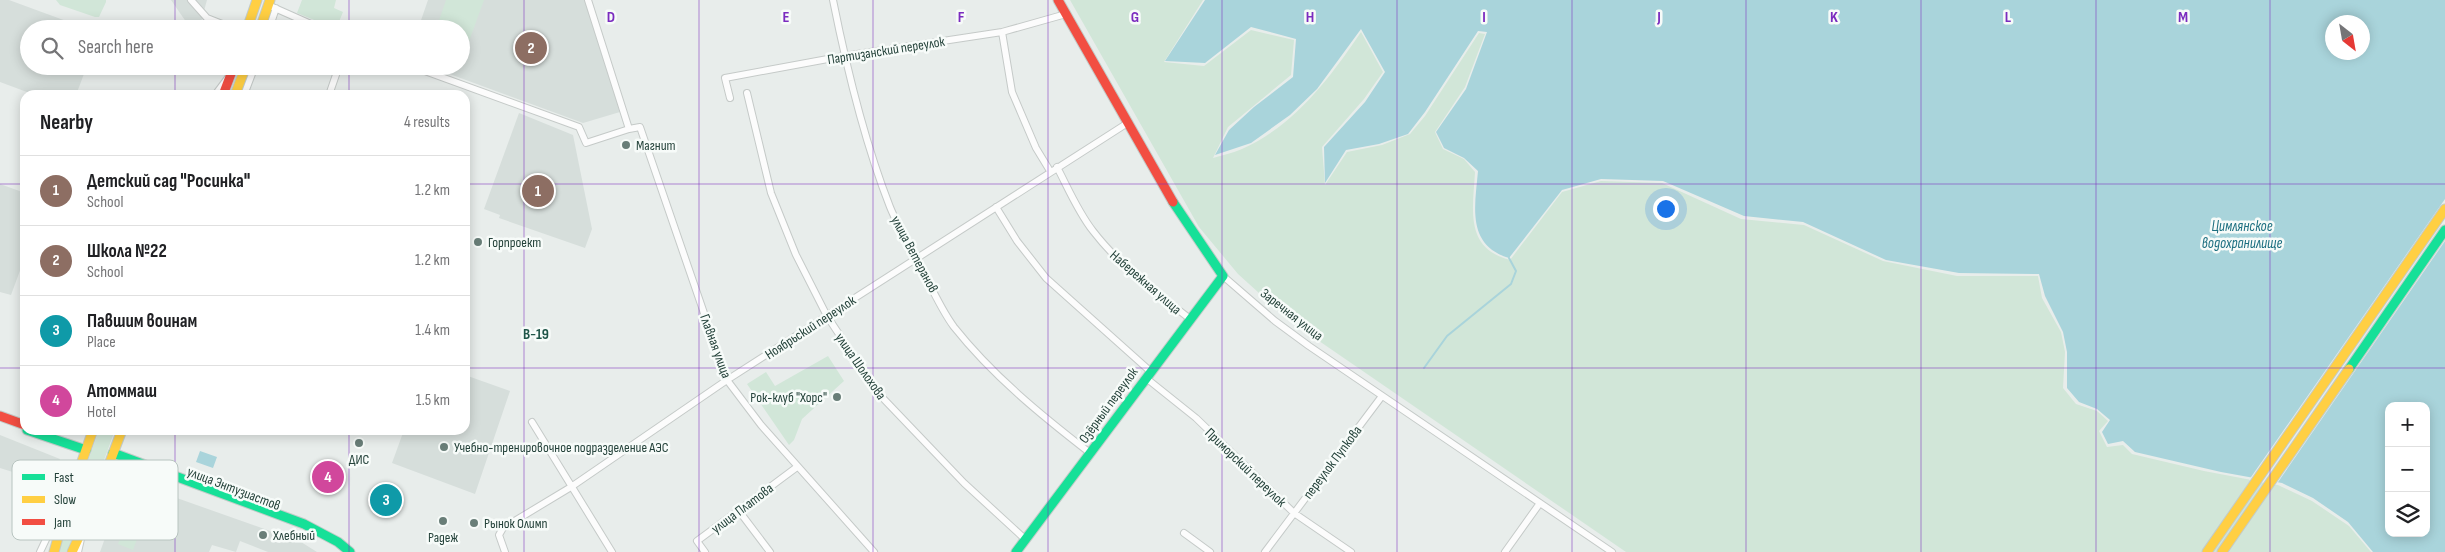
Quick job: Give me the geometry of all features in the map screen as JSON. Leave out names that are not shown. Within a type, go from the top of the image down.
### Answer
[{"type":"street","points":[[191,0],[207,18],[212,20]]},
{"type":"street","points":[[250,20],[257,0]]},
{"type":"street","points":[[436,75],[580,127],[586,143],[629,129],[588,0]]},
{"type":"street","name":"улица Ветеранов","points":[[833,0],[844,56],[871,154],[891,209],[953,326],[1009,386],[1052,424],[1090,453]]},
{"type":"street","name":"Заречная улица","points":[[1058,0],[1126,124],[1179,213],[1223,276],[1276,321],[1382,396],[1612,552]]},
{"type":"street","points":[[264,20],[271,4]]},
{"type":"street","points":[[270,20],[271,4]]},
{"type":"street","points":[[271,4],[304,20]]},
{"type":"street","name":"Партизанский переулок","points":[[730,98],[725,78],[844,56],[1002,32],[1066,14]]},
{"type":"street","points":[[1002,32],[1012,92],[1036,148],[1050,171]]},
{"type":"street","points":[[218,90],[229,75]]},
{"type":"street","points":[[226,90],[231,75]]},
{"type":"street","points":[[238,90],[243,75]]},
{"type":"street","points":[[246,90],[252,75]]},
{"type":"street","points":[[331,90],[337,75]]},
{"type":"street","name":"улица Шолохова","points":[[747,93],[771,193],[796,255],[827,316],[878,393],[964,483],[1026,540]]},
{"type":"street","name":"Ноябрьский переулок","points":[[505,552],[499,535],[512,522],[571,487],[727,380],[1126,124]]},
{"type":"street","name":"Главная улица","points":[[629,129],[640,128],[727,380],[760,426],[874,552]]},
{"type":"street","name":"Набережная улица","points":[[1057,167],[1092,229],[1108,249],[1143,282],[1189,318]]},
{"type":"street","name":"Приморский переулок","points":[[996,207],[1017,241],[1046,278],[1196,418],[1294,513],[1351,552]]},
{"type":"street","points":[[2207,552],[2445,209]]},
{"type":"street","points":[[2222,552],[2445,230]]},
{"type":"street","name":"Озёрный переулок","points":[[1016,552],[1189,318],[1223,276]]},
{"type":"street","name":"переулок Пупкова","points":[[1265,552],[1382,396]]},
{"type":"street","points":[[0,416],[20,422]]},
{"type":"street","points":[[0,421],[20,428]]},
{"type":"street","points":[[532,422],[612,552]]},
{"type":"street","points":[[43,435],[86,448]]},
{"type":"street","points":[[53,435],[86,448]]},
{"type":"street","points":[[82,460],[90,435]]},
{"type":"street","points":[[111,460],[120,435]]},
{"type":"street","points":[[112,456],[123,460]]},
{"type":"street","name":"улица Энтузиастов","points":[[112,456],[123,460]]},
{"type":"street","name":"улица Платова","points":[[705,552],[698,541],[797,467]]},
{"type":"street","points":[[178,479],[304,524],[338,542],[350,552]]},
{"type":"street","name":"улица Энтузиастов","points":[[178,481],[260,514],[301,528],[342,552]]},
{"type":"street","points":[[1505,552],[1540,503]]},
{"type":"street","points":[[739,511],[770,552]]},
{"type":"street","points":[[1184,533],[1210,552]]},
{"type":"street","points":[[40,552],[46,540]]},
{"type":"street","points":[[72,552],[78,540]]},
{"type":"shaded area","points":[[0,0],[9,0],[63,20],[20,20],[20,75],[84,75],[78,90],[22,90],[0,82]]},
{"type":"shaded area","points":[[171,0],[207,0],[201,20],[185,20]]},
{"type":"shaded area","points":[[428,0],[585,0],[620,112],[583,123],[452,75],[470,75],[470,20],[421,20]]},
{"type":"shaded area","points":[[519,113],[573,135],[592,229],[585,248],[499,218],[500,215],[484,209]]},
{"type":"shaded area","points":[[0,184],[20,191],[20,271],[11,295],[0,292]]},
{"type":"shaded area","name":"Учебно-тренировочное подразделение АЭС","points":[[470,377],[510,391],[475,494],[392,463],[402,435],[470,435]]},
{"type":"shaded area","points":[[0,435],[60,459],[12,460],[12,472],[0,468]]},
{"type":"shaded area","points":[[178,498],[301,542],[317,552],[268,552],[240,541],[236,552],[212,545],[209,552],[100,552],[104,540],[178,540]]},
{"type":"green space","points":[[56,0],[106,0],[106,2],[99,17],[95,17],[60,5]]},
{"type":"green space","points":[[302,0],[336,0],[334,8],[343,12],[340,20],[314,20],[297,13]]},
{"type":"green space","points":[[446,0],[484,0],[470,38],[470,20],[439,20]]},
{"type":"green space","points":[[1070,0],[1203,0],[1164,62],[1204,66],[1251,30],[1294,40],[1291,75],[1228,127],[1213,158],[1239,150],[1261,139],[1294,114],[1337,66],[1361,32],[1383,72],[1364,99],[1322,147],[1325,185],[1347,152],[1382,145],[1410,134],[1425,116],[1479,33],[1485,34],[1465,87],[1435,132],[1443,149],[1464,159],[1475,172],[1473,213],[1475,225],[1478,237],[1495,254],[1510,260],[1562,192],[1601,181],[1662,183],[1741,219],[1804,225],[1883,261],[1957,276],[2038,276],[2042,298],[2061,332],[2065,352],[2063,388],[2076,404],[2097,411],[2108,421],[2099,431],[2107,447],[2123,445],[2132,454],[2204,471],[2278,485],[2312,501],[2349,526],[2371,552],[1626,552],[1290,321],[1238,274],[1199,227]]},
{"type":"green space","points":[[828,356],[844,381],[802,419],[794,440],[789,445],[747,384],[766,372],[775,386]]},
{"type":"green space","points":[[97,435],[113,435],[104,460],[88,460]]},
{"type":"green space","points":[[62,540],[72,540],[66,552],[59,552]]},
{"type":"green space","points":[[119,540],[137,540],[133,550],[118,544]]},
{"type":"water","name":"Цимлянское водохранилище","points":[[1205,0],[2445,0],[2445,552],[2373,552],[2348,522],[2313,498],[2282,483],[2221,472],[2135,452],[2123,441],[2108,444],[2102,432],[2110,420],[2097,409],[2079,402],[2067,388],[2067,352],[2063,332],[2045,296],[2039,274],[1959,273],[1886,260],[1803,222],[1744,216],[1663,181],[1601,179],[1562,190],[1509,258],[1495,252],[1486,244],[1476,223],[1478,171],[1464,158],[1444,148],[1436,132],[1466,89],[1487,32],[1478,31],[1425,112],[1408,134],[1379,144],[1346,150],[1325,183],[1324,147],[1365,102],[1385,72],[1361,29],[1317,89],[1290,115],[1251,143],[1215,155],[1229,130],[1254,107],[1293,77],[1296,39],[1251,27],[1205,63],[1165,61]]},
{"type":"water","points":[[200,451],[217,457],[213,468],[196,462]]},
{"type":"pier","points":[[2445,199],[2445,241],[2276,485],[2249,480]]},
{"type":"waterway","points":[[1424,368],[1447,336],[1511,284],[1516,271],[1509,258]]},
{"type":"traffic: fast","points":[[1016,552],[1223,276],[1173,202]]},
{"type":"traffic: fast","points":[[2349,369],[2445,230]]},
{"type":"traffic: fast","points":[[42,435],[86,450]]},
{"type":"traffic: fast","points":[[113,453],[132,460]]},
{"type":"traffic: fast","points":[[178,477],[304,524],[338,542],[350,552]]},
{"type":"traffic: slow","points":[[250,20],[257,0]]},
{"type":"traffic: slow","points":[[263,20],[270,0]]},
{"type":"traffic: slow","points":[[237,90],[243,75]]},
{"type":"traffic: slow","points":[[2207,552],[2445,209]]},
{"type":"traffic: slow","points":[[2222,552],[2349,369]]},
{"type":"traffic: slow","points":[[82,460],[91,435]]},
{"type":"traffic: slow","points":[[111,460],[120,435]]},
{"type":"traffic: slow","points":[[54,552],[57,540]]},
{"type":"traffic: slow","points":[[72,552],[78,540]]},
{"type":"traffic: jam","points":[[1058,0],[1173,202]]},
{"type":"traffic: jam","points":[[225,90],[231,75]]},
{"type":"traffic: jam","points":[[0,416],[20,423]]},
{"type":"place","name":"Школа №22","points":[[531,48]]},
{"type":"place","name":"Магнит","points":[[626,145]]},
{"type":"place","name":"Детский сад \"Росинка\"","points":[[538,191]]},
{"type":"place","name":"Горпроект","points":[[478,242]]},
{"type":"place","name":"Рок-клуб \"Хорс\"","points":[[837,397]]},
{"type":"place","name":"ДИС","points":[[359,443]]},
{"type":"place","name":"Учебно-тренировочное подразделение АЭС","points":[[444,447]]},
{"type":"place","name":"Атоммаш","points":[[328,477]]},
{"type":"place","name":"Павшим воинам","points":[[386,500]]},
{"type":"place","name":"Радеж","points":[[443,521]]},
{"type":"place","name":"Рынок Олимп","points":[[474,523]]},
{"type":"place","name":"Хлебный","points":[[263,535]]},
{"type":"district","name":"В-19","points":[[536,334]]}]
